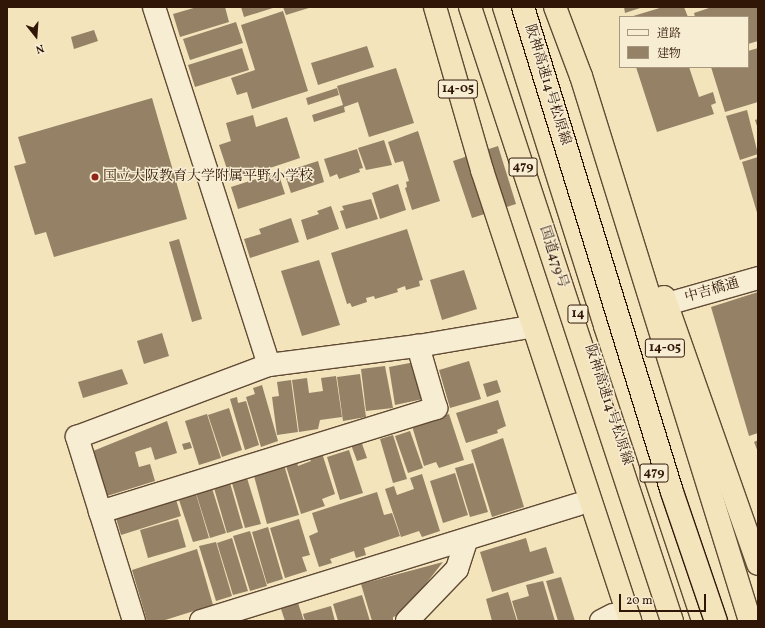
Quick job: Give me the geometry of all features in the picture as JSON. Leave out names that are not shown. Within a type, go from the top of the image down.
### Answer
[{"type":"highway","points":[[426,7],[523,328],[615,620]]},
{"type":"highway","name":"14-05","points":[[435,7],[615,620]]},
{"type":"highway","name":"国道479号","points":[[470,7],[672,621]]},
{"type":"highway","name":"阪神高速14号松原線","points":[[480,7],[677,621]]},
{"type":"highway","name":"国道479号","points":[[504,7],[605,326],[703,621]]},
{"type":"highway","name":"阪神高速14号松原線","points":[[523,7],[672,492],[716,621]]},
{"type":"highway","points":[[556,7],[667,304],[758,564]]},
{"type":"highway","name":"14-05","points":[[556,7],[580,76],[750,621]]},
{"type":"street","points":[[154,7],[268,365]]},
{"type":"street","name":"中吉橋通","points":[[667,304],[758,278]]},
{"type":"street","points":[[134,621],[77,437],[268,365],[418,346],[523,328]]},
{"type":"street","points":[[100,512],[436,408],[418,346]]},
{"type":"street","points":[[201,621],[466,541],[578,504]]},
{"type":"street","points":[[407,621],[457,569],[466,541]]},
{"type":"building","points":[[197,7],[225,7],[229,22],[180,37],[173,14]]},
{"type":"building","points":[[241,7],[276,7],[244,17]]},
{"type":"building","points":[[283,7],[312,7],[286,15]]},
{"type":"building","points":[[624,7],[643,7],[625,13]]},
{"type":"building","points":[[663,7],[684,7],[688,16],[633,16]]},
{"type":"building","points":[[712,7],[758,7],[758,41],[749,44],[749,16],[695,16],[694,13]]},
{"type":"building","points":[[283,11],[308,91],[252,109],[247,92],[237,95],[231,78],[255,70],[241,25]]},
{"type":"building","points":[[236,22],[243,43],[190,60],[183,39]]},
{"type":"building","points":[[94,30],[98,41],[74,49],[71,37]]},
{"type":"building","points":[[367,46],[374,67],[318,85],[311,63]]},
{"type":"building","points":[[242,48],[249,70],[195,87],[188,65]]},
{"type":"building","points":[[758,48],[758,102],[725,112],[711,68],[749,68],[749,51]]},
{"type":"building","points":[[396,68],[414,123],[369,137],[358,102],[344,107],[345,112],[314,122],[312,115],[343,105],[337,86]]},
{"type":"building","points":[[636,68],[689,68],[699,97],[713,92],[716,103],[711,105],[714,114],[657,132]]},
{"type":"building","points":[[337,88],[339,95],[308,105],[306,98]]},
{"type":"building","points":[[152,98],[187,219],[54,257],[46,232],[35,235],[14,166],[26,163],[18,137]]},
{"type":"building","points":[[747,110],[758,154],[740,160],[726,116]]},
{"type":"building","points":[[253,115],[256,127],[287,117],[300,158],[231,181],[219,145],[231,141],[226,123]]},
{"type":"building","points":[[758,119],[758,129],[755,120]]},
{"type":"building","points":[[418,131],[440,201],[412,210],[405,188],[407,187],[406,182],[409,181],[403,161],[395,163],[388,142]]},
{"type":"building","points":[[384,140],[392,165],[366,170],[358,148]]},
{"type":"building","points":[[498,146],[516,204],[472,218],[453,161]]},
{"type":"building","points":[[357,149],[363,168],[359,169],[360,172],[339,179],[337,174],[330,177],[324,159]]},
{"type":"building","points":[[758,157],[758,216],[742,162]]},
{"type":"building","points":[[318,161],[324,182],[291,193],[284,172]]},
{"type":"building","points":[[278,172],[285,194],[238,209],[231,187]]},
{"type":"building","points":[[398,184],[406,210],[380,219],[372,193]]},
{"type":"building","points":[[371,199],[378,219],[346,229],[340,211],[344,210],[342,206]]},
{"type":"building","points":[[331,206],[339,229],[307,240],[301,220],[319,214],[317,211]]},
{"type":"building","points":[[291,218],[299,242],[250,258],[244,239],[261,234],[259,229]]},
{"type":"building","points":[[407,229],[423,280],[419,281],[420,286],[406,290],[405,286],[397,289],[398,292],[375,299],[374,296],[366,298],[367,302],[352,307],[350,303],[347,304],[331,253]]},
{"type":"building","points":[[179,239],[202,319],[192,322],[169,242]]},
{"type":"building","points":[[319,260],[340,325],[302,336],[281,271]]},
{"type":"building","points":[[464,270],[477,309],[442,320],[430,280]]},
{"type":"building","points":[[758,292],[758,433],[749,436],[711,307]]},
{"type":"building","points":[[162,333],[169,356],[144,364],[137,341]]},
{"type":"building","points":[[469,361],[481,399],[450,408],[439,370]]},
{"type":"building","points":[[415,362],[423,399],[395,405],[389,367]]},
{"type":"building","points":[[385,366],[393,408],[366,411],[361,369]]},
{"type":"building","points":[[122,369],[128,384],[83,398],[78,382]]},
{"type":"building","points":[[360,374],[366,417],[343,421],[337,377]]},
{"type":"building","points":[[336,376],[342,417],[320,420],[318,429],[299,432],[292,380],[307,378],[309,393],[323,391],[321,378]]},
{"type":"building","points":[[291,380],[298,432],[277,435],[272,397],[279,396],[277,382]]},
{"type":"building","points":[[497,380],[501,392],[487,397],[483,384]]},
{"type":"building","points":[[262,385],[278,441],[261,447],[246,397],[255,394],[253,388]]},
{"type":"building","points":[[237,397],[238,403],[246,401],[259,445],[245,450],[230,399]]},
{"type":"building","points":[[498,400],[506,426],[497,430],[498,433],[466,443],[456,413]]},
{"type":"building","points":[[229,408],[242,450],[222,457],[208,415]]},
{"type":"building","points":[[207,414],[221,458],[199,465],[185,421]]},
{"type":"building","points":[[449,414],[464,460],[439,468],[436,462],[424,466],[412,426]]},
{"type":"building","points":[[167,421],[177,453],[155,460],[151,447],[135,452],[139,467],[150,464],[155,481],[107,496],[93,451]]},
{"type":"building","points":[[410,431],[423,468],[408,473],[395,436]]},
{"type":"building","points":[[393,435],[407,479],[393,483],[380,439]]},
{"type":"building","points":[[360,438],[367,458],[357,461],[350,442]]},
{"type":"building","points":[[503,438],[524,507],[492,517],[471,450]]},
{"type":"building","points":[[758,440],[758,452],[754,442]]},
{"type":"building","points":[[190,442],[192,448],[184,450],[182,444]]},
{"type":"building","points":[[349,450],[363,493],[340,500],[327,457]]},
{"type":"building","points":[[322,453],[335,494],[322,499],[325,506],[301,514],[286,466],[297,462],[298,466],[311,461],[309,457]]},
{"type":"building","points":[[473,463],[488,512],[470,517],[455,468]]},
{"type":"building","points":[[284,465],[299,515],[267,524],[254,476]]},
{"type":"building","points":[[455,473],[468,515],[443,523],[430,481]]},
{"type":"building","points":[[422,474],[440,531],[422,537],[419,531],[401,537],[385,489],[394,486],[397,495],[414,489],[410,478]]},
{"type":"building","points":[[247,478],[261,524],[245,528],[232,483]]},
{"type":"building","points":[[230,483],[243,528],[227,533],[214,488]]},
{"type":"building","points":[[211,485],[226,533],[210,538],[195,490]]},
{"type":"building","points":[[377,492],[384,515],[392,513],[400,536],[364,548],[366,555],[356,558],[354,551],[330,559],[332,563],[319,567],[309,536],[318,532],[312,513]]},
{"type":"building","points":[[196,494],[209,538],[193,542],[179,500]]},
{"type":"building","points":[[175,496],[181,516],[121,535],[116,518]]},
{"type":"building","points":[[178,519],[186,547],[148,558],[140,530]]},
{"type":"building","points":[[299,519],[310,555],[302,557],[307,571],[285,578],[270,528]]},
{"type":"building","points":[[268,527],[283,579],[267,584],[252,532]]},
{"type":"building","points":[[250,531],[267,586],[250,591],[233,536]]},
{"type":"building","points":[[232,538],[248,591],[233,595],[217,543]]},
{"type":"building","points":[[526,538],[530,552],[546,547],[554,573],[492,592],[480,552]]},
{"type":"building","points":[[216,542],[232,596],[216,601],[199,546]]},
{"type":"building","points":[[197,549],[213,605],[162,621],[147,621],[132,570]]},
{"type":"building","points":[[443,562],[402,614],[393,617],[393,621],[372,621],[361,584]]},
{"type":"building","points":[[561,577],[575,621],[558,621],[546,581]]},
{"type":"building","points":[[543,581],[555,621],[518,621],[512,601],[529,596],[526,585]]},
{"type":"building","points":[[508,592],[517,621],[492,621],[486,599]]},
{"type":"building","points":[[362,595],[370,621],[338,621],[333,604]]},
{"type":"building","points":[[297,600],[304,621],[285,621],[280,606]]},
{"type":"building","points":[[331,606],[335,621],[305,621],[303,614]]},
{"type":"place","name":"国立大阪教育大学附属平野小学校","points":[[95,177]]}]
